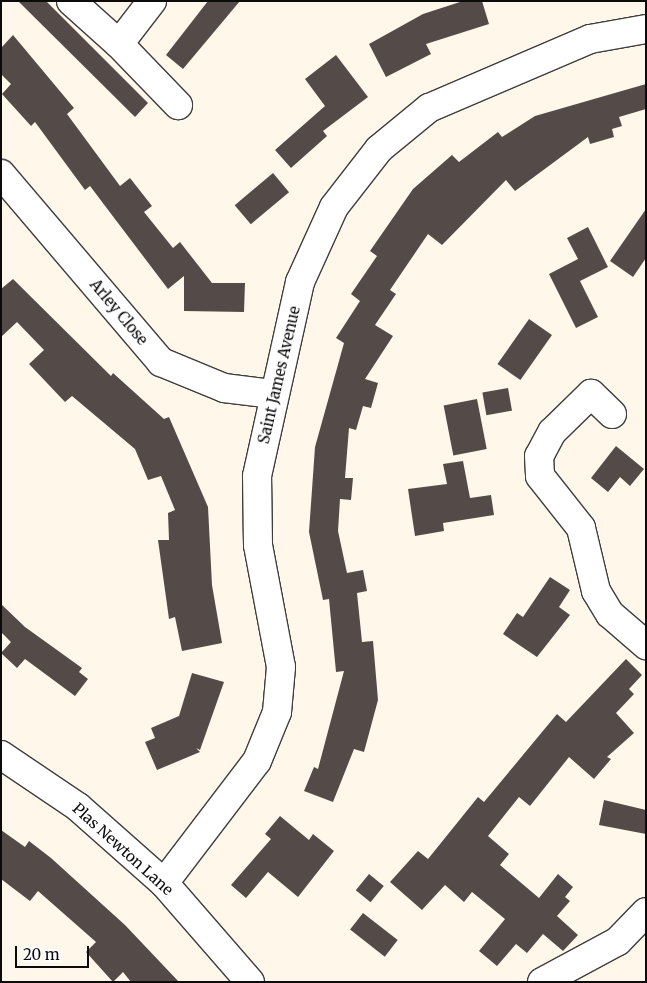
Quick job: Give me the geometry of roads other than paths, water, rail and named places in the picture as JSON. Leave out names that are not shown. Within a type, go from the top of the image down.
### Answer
[{"type":"street","points":[[71,1],[119,44],[178,105]]},
{"type":"street","points":[[119,44],[152,1]]},
{"type":"street","name":"Saint James Avenue","points":[[164,883],[257,761],[277,712],[281,667],[256,511],[272,394],[300,282],[334,207],[379,149],[429,108],[486,80],[590,39],[646,29]]},
{"type":"street","name":"Arley Close","points":[[1,174],[161,362],[224,388],[272,394]]},
{"type":"street","points":[[612,414],[591,394],[552,432],[539,456],[540,476],[581,528],[596,591],[610,614],[646,644]]},
{"type":"street","name":"Plas Newton Lane","points":[[1,755],[78,807],[164,883],[250,982]]},
{"type":"street","points":[[542,982],[618,941],[646,912]]}]
